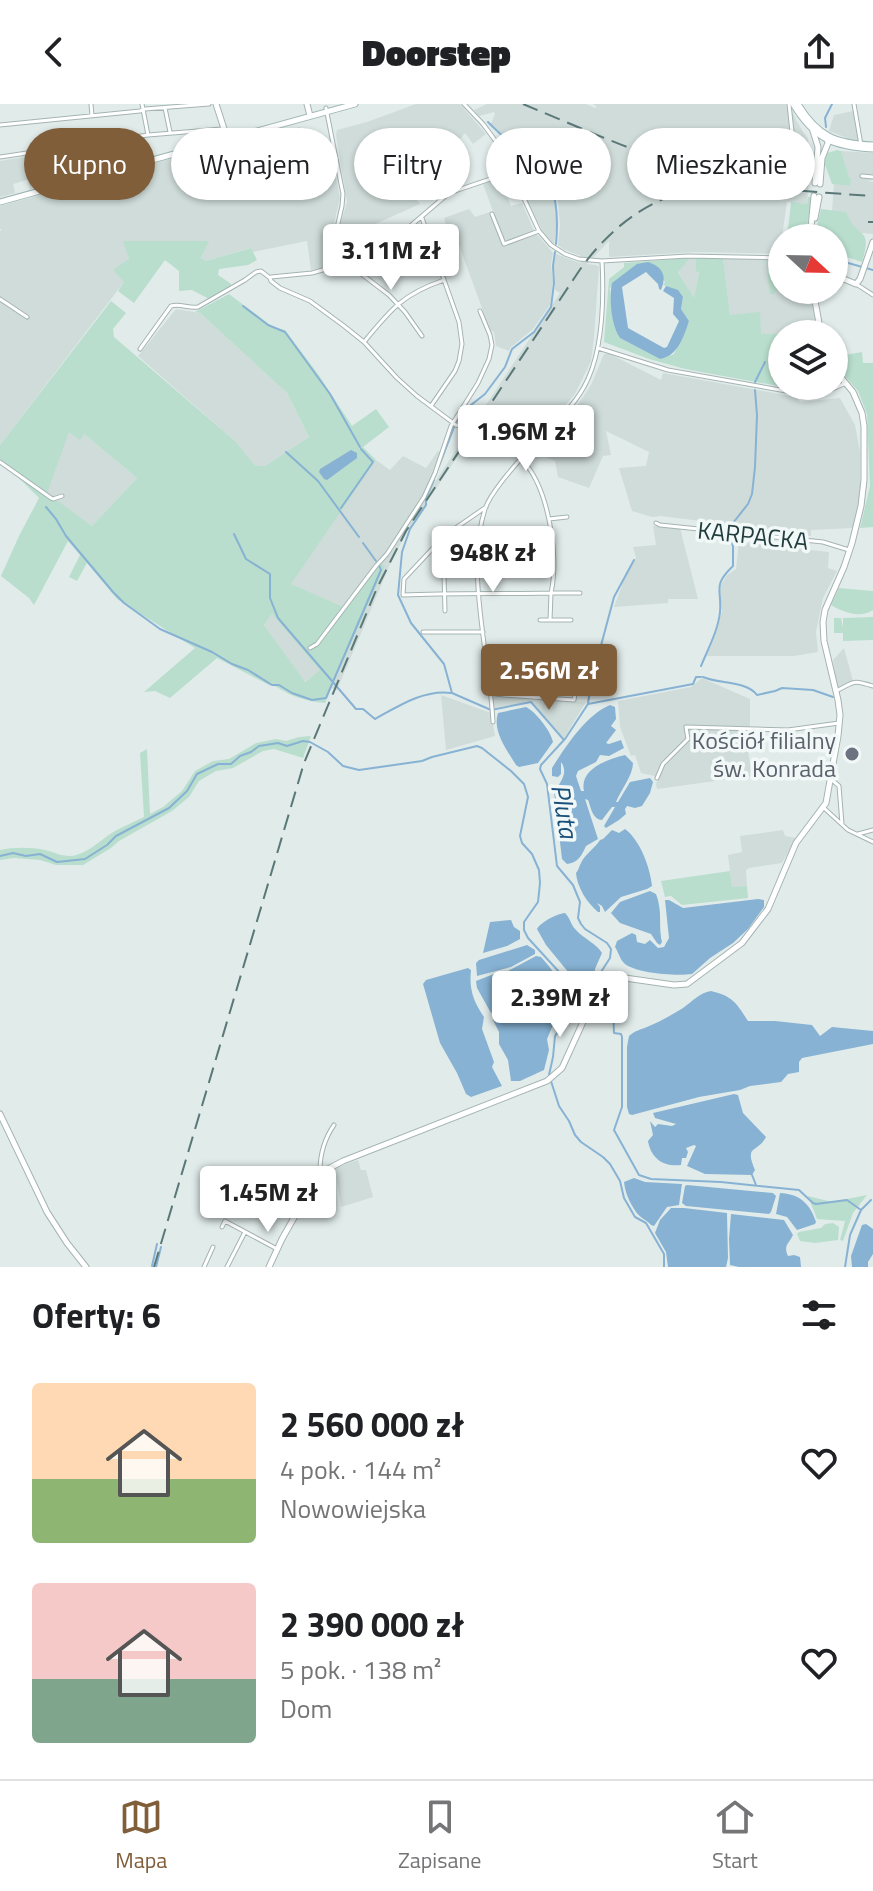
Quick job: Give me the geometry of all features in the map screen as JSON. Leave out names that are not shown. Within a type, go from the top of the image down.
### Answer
[{"type":"street","points":[[91,104],[92,116]]},
{"type":"street","points":[[142,104],[147,128]]},
{"type":"street","points":[[0,125],[209,104]]},
{"type":"street","points":[[216,104],[224,128]]},
{"type":"street","points":[[307,104],[310,115]]},
{"type":"street","points":[[266,128],[344,104]]},
{"type":"street","points":[[326,110],[355,104]]},
{"type":"street","points":[[464,104],[486,129]]},
{"type":"street","points":[[792,128],[793,104]]},
{"type":"street","points":[[793,104],[810,128]]},
{"type":"street","points":[[793,104],[831,140],[873,147]]},
{"type":"street","points":[[854,104],[861,145]]},
{"type":"street","points":[[155,134],[170,132],[165,108]]},
{"type":"street","points":[[326,110],[343,194],[334,241],[337,267]]},
{"type":"street","points":[[815,132],[847,147],[873,147]]},
{"type":"street","points":[[815,136],[818,184]]},
{"type":"street","points":[[819,163],[831,140]]},
{"type":"street","points":[[818,156],[823,143],[831,140]]},
{"type":"street","points":[[0,157],[24,153]]},
{"type":"street","points":[[862,176],[873,177]]},
{"type":"street","points":[[270,278],[298,275],[347,263],[394,240],[452,192],[486,180]]},
{"type":"street","points":[[0,202],[24,195]]},
{"type":"street","points":[[812,224],[816,197]]},
{"type":"street","points":[[524,200],[539,231],[551,245],[579,259],[768,258]]},
{"type":"street","points":[[492,214],[504,244],[539,231]]},
{"type":"street","points":[[422,218],[461,330],[462,349],[453,374],[430,406]]},
{"type":"street","points":[[856,284],[873,242]]},
{"type":"street","points":[[580,593],[403,595],[404,579],[447,534],[486,507],[506,477],[583,389],[597,348],[602,261]]},
{"type":"street","points":[[347,263],[398,304],[422,336]]},
{"type":"street","points":[[140,349],[174,305],[198,307],[259,271],[280,288],[318,306],[364,342],[406,387],[454,424],[466,428],[545,433]]},
{"type":"street","points":[[364,342],[398,304],[418,290],[444,280]]},
{"type":"street","points":[[848,281],[873,295]]},
{"type":"street","points":[[0,299],[27,317]]},
{"type":"street","points":[[310,648],[317,644],[397,539],[428,489],[454,424],[491,354],[490,335],[480,311]]},
{"type":"street","points":[[597,348],[668,370],[768,388]]},
{"type":"street","points":[[269,1267],[302,1202],[322,1174],[350,1158],[551,1079],[562,1068],[593,1000],[605,985],[625,978],[687,984],[742,943],[768,909],[796,843],[824,807],[839,723],[823,622],[849,550],[863,496],[864,426],[857,399],[848,386]]},
{"type":"street","points":[[521,459],[528,467],[549,519],[554,565],[550,620]]},
{"type":"street","points":[[0,462],[51,498],[62,496]]},
{"type":"street","points":[[486,507],[479,547],[480,594],[493,722]]},
{"type":"street","points":[[549,519],[567,517]]},
{"type":"street","name":"KARPACKA","points":[[656,523],[827,543],[849,550]]},
{"type":"street","points":[[479,547],[552,544]]},
{"type":"street","points":[[444,575],[445,611]]},
{"type":"street","points":[[540,620],[571,620]]},
{"type":"street","points":[[423,632],[483,632]]},
{"type":"street","points":[[490,690],[504,695],[574,700],[578,676]]},
{"type":"street","points":[[836,691],[859,681],[873,686]]},
{"type":"street","points":[[657,778],[663,764],[688,739],[686,727],[788,730],[839,723]]},
{"type":"street","points":[[830,779],[839,786],[842,824]]},
{"type":"street","points":[[824,807],[857,835],[873,842]]},
{"type":"street","points":[[857,835],[873,830]]},
{"type":"street","points":[[0,1114],[47,1212],[86,1267]]},
{"type":"street","points":[[322,1174],[320,1162],[334,1125]]},
{"type":"street","points":[[222,1227],[225,1221],[277,1249]]},
{"type":"street","points":[[227,1267],[245,1232]]},
{"type":"street","points":[[204,1267],[213,1247]]},
{"type":"shaded area","points":[[416,104],[460,104],[486,134],[473,144],[470,128],[354,128],[354,200],[417,200],[420,204],[373,225],[337,235],[347,202],[338,130]]},
{"type":"shaded area","points":[[487,104],[586,104],[595,108],[593,104],[785,104],[791,108],[801,128],[627,128],[627,200],[807,200],[807,204],[787,202],[784,224],[768,224],[768,254],[695,252],[609,257],[609,241],[587,264],[599,267],[594,337],[591,361],[575,394],[546,428],[478,426],[407,532],[391,562],[337,690],[332,688],[384,566],[377,566],[346,608],[290,584],[376,460],[390,470],[403,456],[426,468],[438,451],[441,452],[425,497],[560,293],[555,290],[556,254],[580,263],[586,258],[558,245],[557,200],[611,200],[611,128],[495,128],[491,124],[494,112],[479,116],[474,110]]},
{"type":"shaded area","points":[[853,111],[859,140],[829,131],[834,115]]},
{"type":"shaded area","points":[[841,151],[873,153],[873,180],[867,181],[873,182],[873,234],[862,233],[832,211],[834,184],[850,186]]},
{"type":"shaded area","points":[[24,157],[24,181],[13,184],[15,193],[0,197],[0,161]]},
{"type":"shaded area","points":[[171,159],[171,200],[338,200],[338,187],[340,198],[331,237],[333,265],[311,270],[307,241],[253,252],[250,248],[206,261],[201,259],[208,241],[124,241],[129,259],[124,282],[0,445],[0,206],[24,199],[155,200],[155,163]]},
{"type":"shaded area","points":[[489,200],[509,200],[511,206],[522,203],[534,231],[553,253],[550,305],[533,329],[509,351],[496,346],[494,332],[490,330],[452,226],[447,227],[444,218],[469,209],[475,217],[493,211]]},
{"type":"shaded area","points":[[527,200],[555,200],[557,223],[554,244],[542,230]]},
{"type":"shaded area","points":[[690,258],[696,258],[696,271],[699,271],[694,299],[678,271]]},
{"type":"shaded area","points":[[723,258],[766,259],[768,304],[812,304],[815,320],[768,320],[768,334],[761,334],[730,315]]},
{"type":"shaded area","points":[[176,309],[200,313],[287,393],[309,437],[265,466],[255,467],[235,441],[138,356]]},
{"type":"shaded area","points":[[608,353],[661,380],[663,373],[768,392],[768,400],[841,400],[855,425],[860,452],[860,489],[853,528],[811,530],[811,536],[652,517],[632,511],[619,468],[646,466],[649,452],[606,431],[611,455],[603,456],[589,488],[558,477],[555,461],[537,453],[537,446],[579,403],[591,385],[604,354]]},
{"type":"shaded area","points":[[69,431],[84,434],[137,478],[92,526],[46,493]]},
{"type":"shaded area","points":[[653,526],[680,528],[698,599],[668,599],[668,603],[614,607],[627,572],[636,558],[633,547],[656,545]]},
{"type":"shaded area","points":[[739,542],[829,552],[828,568],[837,571],[823,598],[816,632],[818,652],[794,656],[707,656],[722,611],[721,585],[727,575],[736,569]]},
{"type":"shaded area","points":[[272,614],[321,670],[304,682],[264,625]]},
{"type":"shaded area","points":[[844,648],[853,681],[837,689],[833,660]]},
{"type":"shaded area","points":[[702,678],[750,699],[750,732],[745,732],[752,776],[657,789],[659,777],[641,773],[635,755],[631,756],[620,727],[618,701],[691,687]]},
{"type":"shaded area","points":[[441,695],[491,713],[495,736],[446,750]]},
{"type":"shaded area","points":[[492,695],[586,702],[564,738],[531,702],[493,708]]},
{"type":"shaded area","points":[[783,830],[785,836],[796,838],[782,863],[749,868],[746,870],[747,886],[732,888],[728,855],[742,852],[740,836]]},
{"type":"shaded area","points":[[358,1160],[361,1170],[366,1170],[373,1197],[341,1207],[335,1168]]},
{"type":"green space","points":[[841,151],[851,178],[850,186],[832,184],[824,162],[827,153]]},
{"type":"green space","points":[[808,200],[811,200],[807,224],[789,224],[791,202],[807,204]]},
{"type":"green space","points":[[821,209],[846,212],[865,238],[862,262],[848,258],[848,224],[817,224]]},
{"type":"green space","points":[[123,241],[209,241],[201,258],[206,261],[251,248],[257,260],[248,265],[219,269],[218,275],[232,286],[209,299],[192,290],[179,291],[179,271],[165,260],[134,303],[118,291],[124,282],[113,270],[129,259]]},
{"type":"green space","points":[[690,258],[678,272],[694,298],[699,272],[696,271],[696,258],[723,258],[730,315],[760,312],[761,334],[768,334],[768,384],[685,369],[604,342],[609,279],[624,267],[624,263]],"holes":[[[652,264],[665,282],[663,285],[683,297],[681,309],[689,321],[674,354],[660,359],[620,338],[613,321],[610,288]]]},
{"type":"green space","points":[[229,294],[273,327],[285,330],[352,426],[376,409],[389,427],[363,447],[376,460],[291,584],[346,608],[377,566],[385,566],[325,703],[289,694],[217,658],[170,698],[155,691],[144,692],[195,648],[117,599],[87,563],[77,581],[69,577],[80,555],[68,541],[34,605],[1,576],[39,498],[0,459],[0,445],[111,301],[126,313],[113,329],[114,337],[235,441],[255,466],[265,466],[309,437],[287,393],[200,313],[195,312]],"holes":[[[69,432],[80,440],[84,434],[137,478],[92,526],[47,493]],[[272,614],[320,670],[305,682],[264,625]]]},
{"type":"green space","points":[[862,352],[863,363],[873,363],[873,527],[860,528],[870,486],[867,414],[858,391],[848,380],[848,354]]},
{"type":"green space","points":[[839,588],[873,591],[873,610],[857,614],[831,605]]},
{"type":"green space","points":[[873,617],[873,640],[843,641],[843,633],[834,633],[834,618],[841,618],[843,628],[843,618]]},
{"type":"green space","points":[[311,736],[303,758],[274,749],[263,751],[233,768],[216,771],[199,781],[189,797],[172,811],[83,865],[56,865],[14,858],[0,860],[0,850],[17,848],[76,855],[144,817],[140,753],[147,749],[150,814],[182,791],[195,771],[213,761],[229,759],[256,743]]},
{"type":"green space","points":[[730,871],[732,887],[747,886],[748,898],[682,905],[671,896],[665,897],[661,881]]},
{"type":"green space","points":[[867,1195],[853,1213],[843,1241],[840,1240],[845,1221],[817,1219],[808,1196],[832,1202]]},
{"type":"green space","points":[[833,1223],[839,1227],[838,1240],[800,1241],[797,1234],[821,1228],[825,1224]]},
{"type":"water","points":[[648,262],[660,269],[663,285],[659,289],[646,272],[622,287],[628,328],[667,347],[679,321],[673,314],[674,298],[663,291],[666,286],[678,290],[683,297],[681,309],[689,321],[676,350],[660,359],[620,338],[612,312],[612,283],[637,264]]},
{"type":"water","points":[[351,450],[357,453],[357,458],[327,480],[324,479],[320,469]]},
{"type":"water","points":[[610,705],[615,707],[616,719],[611,726],[616,730],[606,743],[621,740],[624,748],[609,756],[600,755],[596,762],[578,771],[576,776],[581,791],[584,791],[586,777],[596,766],[625,755],[633,763],[616,802],[630,782],[650,778],[653,782],[642,806],[627,806],[626,814],[606,828],[604,826],[615,807],[602,820],[596,817],[585,799],[598,839],[586,846],[577,860],[567,864],[562,859],[554,792],[563,778],[564,770],[561,762],[561,774],[552,776],[552,768],[585,724]]},
{"type":"water","points":[[526,707],[542,722],[553,742],[538,763],[519,767],[501,740],[497,720],[498,713]]},
{"type":"water","points":[[625,829],[643,854],[652,886],[621,897],[605,912],[597,903],[600,907],[598,912],[583,894],[576,873],[600,840],[612,830],[619,833]]},
{"type":"water","points":[[650,891],[656,894],[659,907],[660,945],[651,934],[620,923],[611,913],[620,902]]},
{"type":"water","points":[[665,900],[683,908],[764,900],[764,907],[748,929],[692,974],[658,974],[639,970],[623,962],[615,947],[617,941],[632,933],[636,935],[637,942],[645,944],[650,940],[658,948],[664,947],[669,938]]},
{"type":"water","points":[[565,913],[576,930],[602,953],[595,969],[593,985],[578,1015],[573,1011],[569,973],[537,929],[549,919]]},
{"type":"water","points":[[511,920],[520,931],[520,939],[483,953],[490,922]]},
{"type":"water","points":[[527,945],[535,950],[535,954],[511,967],[477,976],[476,963],[479,960]]},
{"type":"water","points":[[536,956],[541,957],[556,978],[556,1002],[560,1017],[547,1039],[549,1050],[544,1070],[520,1081],[511,1081],[508,1060],[499,1044],[499,1032],[493,1020],[508,971]]},
{"type":"water","points":[[468,968],[471,970],[473,995],[484,1017],[482,1029],[494,1062],[492,1067],[502,1086],[471,1097],[466,1094],[440,1043],[423,984],[426,980]]},
{"type":"water","points":[[499,972],[505,974],[491,1013],[476,981]]},
{"type":"water","points":[[711,991],[725,995],[734,1002],[748,1021],[812,1025],[820,1036],[832,1027],[873,1031],[873,1044],[802,1058],[799,1072],[788,1074],[781,1082],[750,1086],[629,1114],[629,1036]]},
{"type":"water","points":[[738,1095],[743,1113],[766,1137],[751,1153],[755,1170],[752,1175],[705,1174],[687,1166],[694,1145],[686,1148],[688,1152],[686,1158],[682,1158],[681,1165],[669,1165],[655,1157],[648,1141],[653,1135],[650,1121],[655,1127],[658,1124],[676,1124],[655,1118],[653,1113]]},
{"type":"water","points":[[634,1178],[645,1182],[682,1184],[679,1205],[667,1207],[654,1226],[651,1225],[639,1216],[627,1194],[624,1182]]},
{"type":"water","points":[[687,1185],[773,1193],[776,1196],[769,1214],[686,1206],[682,1203]]},
{"type":"water","points":[[780,1193],[803,1201],[811,1210],[815,1224],[797,1230],[787,1217],[776,1214]]},
{"type":"water","points":[[671,1208],[727,1213],[726,1267],[668,1267],[666,1252],[655,1233],[660,1220]]},
{"type":"water","points":[[731,1214],[784,1220],[793,1235],[786,1247],[788,1256],[800,1257],[801,1267],[730,1265]]},
{"type":"water","points":[[862,1225],[873,1229],[873,1254],[868,1267],[852,1267],[851,1256]]},
{"type":"waterway","points":[[826,127],[825,118],[832,104]]},
{"type":"waterway","name":"Pluta","points":[[488,122],[532,161],[550,184],[555,199],[556,244]]},
{"type":"waterway","name":"Pluta","points":[[439,466],[456,422],[485,394],[505,367],[512,349],[534,332],[551,307],[555,252]]},
{"type":"waterway","points":[[848,263],[873,270]]},
{"type":"waterway","points":[[243,306],[268,325],[285,332],[330,394],[360,447]]},
{"type":"waterway","points":[[755,382],[765,362]]},
{"type":"waterway","points":[[729,528],[752,494],[757,415],[755,390]]},
{"type":"waterway","points":[[341,508],[373,462],[361,449]]},
{"type":"waterway","points":[[286,452],[318,481],[359,537]]},
{"type":"waterway","name":"Pluta","points":[[434,480],[426,505],[410,529],[402,552],[398,595],[411,623],[444,664],[452,693],[491,710],[531,702],[564,740],[540,769],[547,784],[557,866],[573,885],[580,902],[578,918],[581,924],[611,949],[610,958],[601,972],[602,981]]},
{"type":"waterway","points":[[46,507],[66,536],[124,603],[160,629],[212,652],[272,685],[279,685],[312,700],[326,698],[381,570],[379,565]]},
{"type":"waterway","points":[[234,534],[246,559],[270,574],[270,598],[278,618],[356,709],[363,709],[375,719],[421,696],[451,693]]},
{"type":"waterway","points":[[701,666],[719,619],[720,583],[733,566],[733,546],[729,536]]},
{"type":"waterway","points":[[363,543],[376,561]]},
{"type":"waterway","points":[[588,703],[614,597],[634,560]]},
{"type":"waterway","points":[[565,739],[588,704],[693,684],[696,677],[701,677]]},
{"type":"waterway","points":[[703,677],[747,687],[757,695],[782,688],[813,690],[833,697]]},
{"type":"waterway","points":[[0,856],[40,854],[57,862],[85,859],[116,836],[169,808],[187,791],[197,774],[218,764],[231,764],[259,746],[310,742],[328,752],[343,766],[359,770],[422,761],[477,746],[482,748],[524,784],[528,797],[520,836],[539,870],[540,883],[538,902],[524,922],[524,930],[561,974],[567,1009],[566,1020],[555,1036],[549,1075],[559,1106],[581,1142],[610,1164],[635,1217],[646,1223],[664,1254],[664,1267]]},
{"type":"waterway","name":"Pluta","points":[[608,990],[613,1005],[614,1033],[622,1037],[622,1107],[614,1130],[639,1175],[651,1179],[799,1190],[816,1204],[847,1200],[861,1210],[850,1235],[845,1267]]},
{"type":"waterway","points":[[752,1175],[756,1185]]},
{"type":"waterway","points":[[861,1210],[871,1200]]},
{"type":"waterway","points":[[152,1266],[157,1244]]},
{"type":"waterway","points":[[156,1267],[161,1247]]},
{"type":"railway","points":[[523,104],[627,146]]},
{"type":"railway","points":[[154,1267],[304,763],[377,588],[406,531],[579,271],[606,239],[637,213],[693,189],[740,186],[873,196]]},
{"type":"railway","points":[[868,222],[873,222]]},
{"type":"place","name":"Kościół filialny św. Konrada","points":[[852,754]]}]
